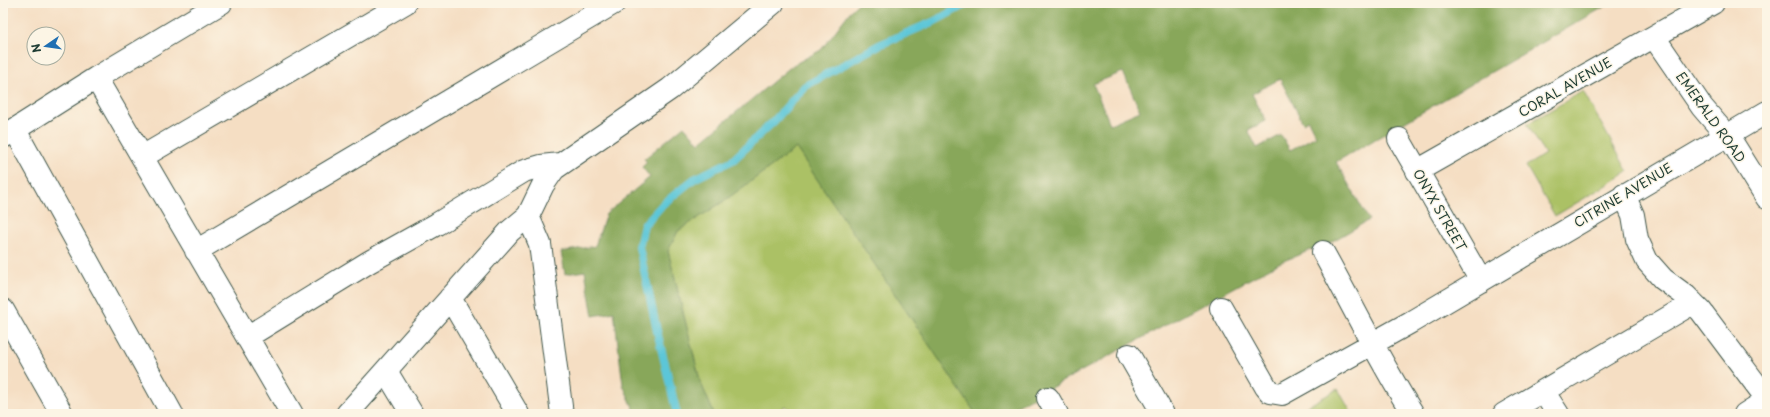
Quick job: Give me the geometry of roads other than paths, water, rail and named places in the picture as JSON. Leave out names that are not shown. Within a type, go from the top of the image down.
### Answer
[{"type":"street","points":[[172,414],[9,134],[96,78],[221,3]]},
{"type":"street","points":[[142,157],[405,3]]},
{"type":"street","points":[[196,251],[614,3]]},
{"type":"street","points":[[347,414],[510,230],[528,216],[543,185],[560,164],[670,89],[773,3]]},
{"type":"street","name":"CORAL AVENUE","points":[[1417,171],[1713,3]]},
{"type":"street","name":"EMERALD ROAD","points":[[1654,37],[1702,107],[1726,135],[1767,198]]},
{"type":"street","points":[[96,78],[292,414]]},
{"type":"street","name":"CITRINE AVENUE","points":[[1222,308],[1266,387],[1270,392],[1276,394],[1289,392],[1374,344],[1624,195],[1767,112]]},
{"type":"street","name":"ONYX STREET","points":[[1399,139],[1481,281]]},
{"type":"street","points":[[247,337],[369,262],[437,224],[524,171],[541,166],[560,164]]},
{"type":"street","points":[[1624,195],[1630,207],[1637,239],[1647,261],[1663,279],[1701,311],[1767,400],[1745,414]]},
{"type":"street","points":[[528,216],[540,244],[562,414]]},
{"type":"street","points":[[1322,252],[1374,344],[1383,365],[1414,414]]},
{"type":"street","points":[[450,298],[518,414]]},
{"type":"street","points":[[1504,414],[1693,303]]},
{"type":"street","points":[[3,310],[62,414]]},
{"type":"street","points":[[1130,355],[1163,414]]},
{"type":"street","points":[[386,370],[412,414]]},
{"type":"street","points":[[1543,391],[1558,414]]},
{"type":"waterway","points":[[677,414],[639,247],[644,225],[663,204],[694,179],[733,160],[774,121],[805,86],[879,45],[933,22],[968,3]]}]
